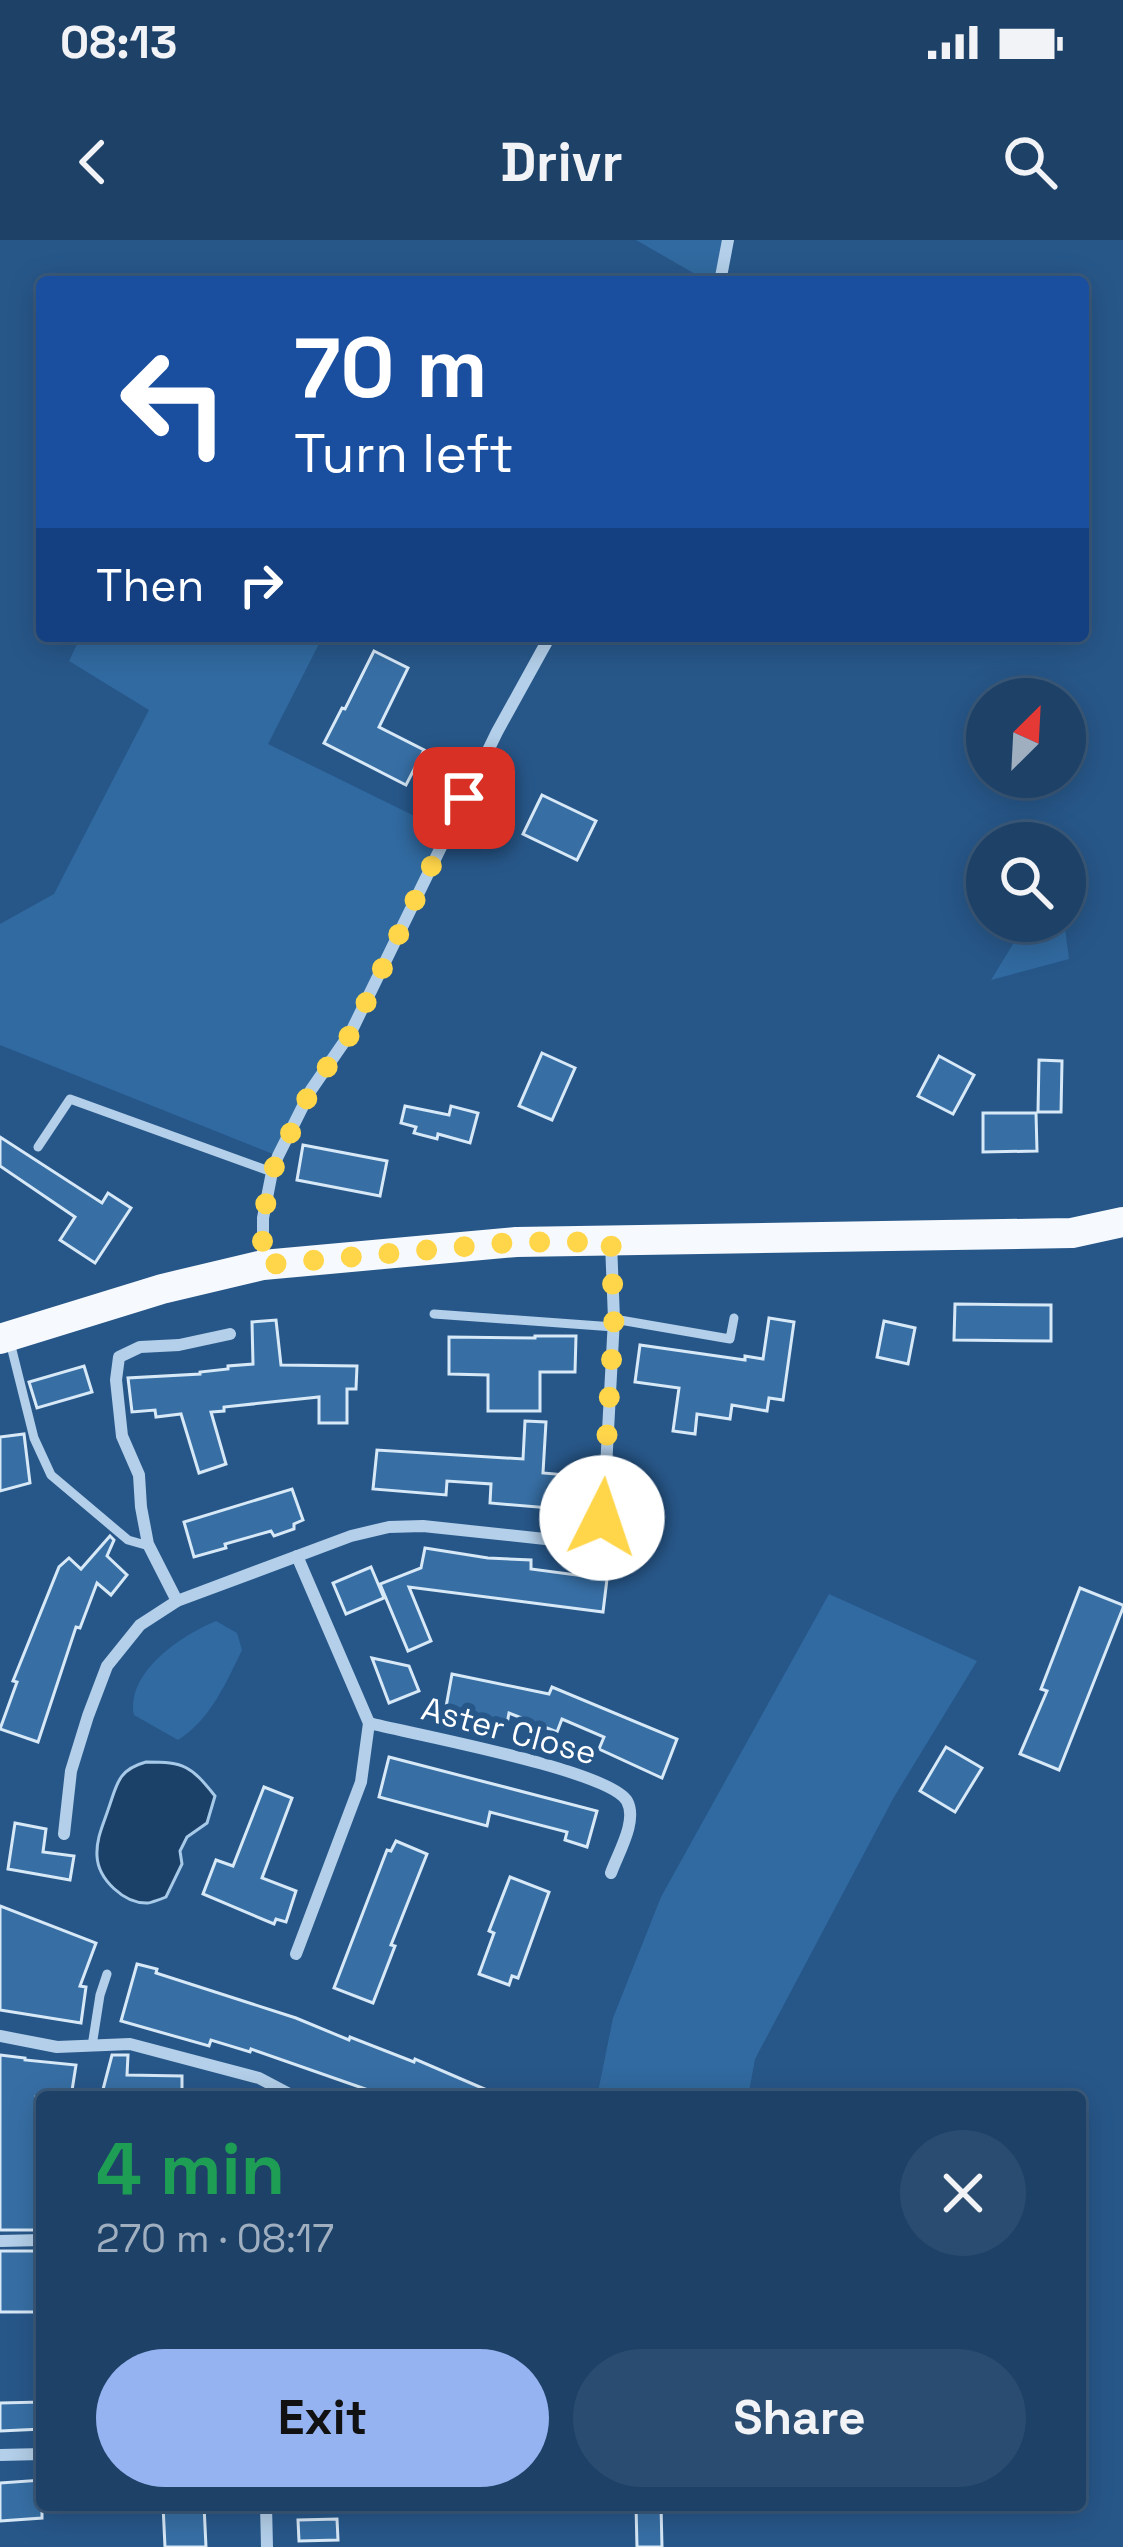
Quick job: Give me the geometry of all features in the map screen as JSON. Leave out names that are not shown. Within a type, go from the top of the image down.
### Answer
[{"type":"main road","points":[[4,1338],[163,1289],[262,1265],[516,1242],[1072,1233],[1123,1222]]},
{"type":"street","points":[[721,276],[728,240]]},
{"type":"street","points":[[262,1265],[263,1218],[272,1172],[311,1090],[352,1032],[497,731],[547,642]]},
{"type":"street","points":[[64,1834],[74,1815],[71,1772],[107,1666],[140,1625],[177,1601],[351,1536],[389,1527],[423,1526],[573,1542],[595,1532],[604,1505],[614,1323],[611,1242]]},
{"type":"street","points":[[177,1601],[149,1546],[139,1475],[122,1436],[118,1358],[140,1347],[230,1334]]},
{"type":"street","name":"Aster Close","points":[[296,1954],[361,1782],[369,1724],[297,1556]]},
{"type":"street","name":"Aster Close","points":[[369,1724],[554,1767],[611,1786],[626,1799],[630,1813],[611,1873]]},
{"type":"street","points":[[0,2036],[57,2047],[130,2044],[259,2078],[284,2091]]},
{"type":"street","points":[[0,2241],[36,2240]]},
{"type":"street","points":[[0,2455],[36,2454]]},
{"type":"street","points":[[266,2511],[267,2547]]},
{"type":"lane","points":[[38,1147],[70,1099],[272,1172]]},
{"type":"lane","points":[[434,1314],[614,1323],[730,1339],[734,1318]]},
{"type":"lane","points":[[4,1338],[34,1438],[51,1475],[128,1540],[149,1546]]},
{"type":"lane","points":[[92,2046],[107,1974]]},
{"type":"shaded area","points":[[636,240],[728,240],[721,276],[699,276]]},
{"type":"shaded area","points":[[78,642],[320,642],[268,744],[447,832],[351,1032],[278,1156],[0,1045],[0,924],[54,894],[149,710],[69,661]]},
{"type":"shaded area","points":[[1014,942],[1067,942],[1069,959],[991,980]]},
{"type":"shaded area","points":[[829,1594],[977,1661],[894,1797],[755,2059],[749,2091],[598,2091],[613,2018],[661,1897]]},
{"type":"shaded area","points":[[216,1621],[237,1633],[242,1650],[208,1711],[178,1740],[134,1715],[134,1699],[147,1670],[159,1657]]},
{"type":"shaded area","points":[[146,1762],[186,1768],[215,1796],[207,1823],[187,1837],[180,1851],[182,1864],[166,1897],[148,1903],[130,1899],[114,1888],[97,1856],[100,1832],[120,1780],[129,1769]]},
{"type":"building","points":[[374,651],[408,668],[379,727],[424,750],[406,785],[324,743]]},
{"type":"building","points":[[542,795],[596,821],[577,860],[523,834]]},
{"type":"building","points":[[542,1053],[575,1068],[552,1120],[519,1106]]},
{"type":"building","points":[[939,1056],[974,1075],[953,1114],[918,1096]]},
{"type":"building","points":[[1039,1060],[1062,1061],[1061,1112],[1038,1112]]},
{"type":"building","points":[[405,1106],[449,1115],[451,1106],[478,1113],[470,1143],[414,1133],[416,1127],[401,1123]]},
{"type":"building","points":[[983,1113],[1036,1113],[1037,1151],[983,1152]]},
{"type":"building","points":[[0,1137],[102,1203],[108,1193],[131,1208],[95,1263],[60,1240],[75,1217],[0,1166]]},
{"type":"building","points":[[303,1145],[387,1161],[380,1196],[297,1180]]},
{"type":"building","points":[[955,1304],[1051,1305],[1051,1341],[954,1340]]},
{"type":"building","points":[[769,1318],[794,1322],[783,1400],[769,1398],[767,1411],[732,1405],[730,1419],[697,1414],[695,1434],[673,1431],[679,1388],[635,1382],[640,1345],[763,1359]]},
{"type":"building","points":[[276,1320],[281,1365],[357,1366],[356,1389],[347,1389],[347,1423],[319,1423],[319,1397],[224,1407],[224,1411],[211,1412],[226,1464],[199,1473],[181,1414],[156,1417],[155,1410],[132,1412],[128,1378],[200,1374],[253,1364],[252,1322]]},
{"type":"building","points":[[884,1321],[915,1328],[908,1364],[877,1357]]},
{"type":"building","points":[[576,1336],[575,1372],[540,1372],[540,1411],[488,1411],[488,1375],[449,1374],[449,1337]]},
{"type":"building","points":[[84,1366],[92,1392],[37,1408],[29,1382]]},
{"type":"building","points":[[525,1421],[546,1422],[543,1473],[578,1476],[575,1506],[490,1503],[491,1484],[447,1481],[446,1495],[373,1489],[377,1450],[523,1459]]},
{"type":"building","points":[[24,1434],[30,1483],[0,1491],[0,1437]]},
{"type":"building","points":[[292,1489],[303,1520],[294,1529],[274,1536],[271,1531],[194,1557],[184,1522]]},
{"type":"building","points":[[110,1536],[114,1540],[107,1556],[127,1575],[111,1595],[97,1583],[80,1628],[76,1627],[38,1742],[0,1729],[17,1682],[13,1681],[59,1567],[69,1558],[81,1569]]},
{"type":"building","points":[[425,1548],[531,1560],[531,1569],[607,1579],[603,1612],[409,1587],[431,1641],[408,1651],[380,1584],[421,1568]]},
{"type":"building","points":[[371,1567],[384,1598],[346,1614],[333,1583]]},
{"type":"building","points":[[1080,1588],[1123,1608],[1059,1770],[1020,1754],[1047,1691],[1041,1689]]},
{"type":"building","points":[[372,1658],[409,1666],[419,1691],[389,1703]]},
{"type":"building","points":[[452,1674],[549,1694],[552,1687],[677,1739],[662,1778],[599,1749],[604,1737],[562,1719],[557,1732],[509,1713],[506,1729],[444,1718]]},
{"type":"building","points":[[946,1747],[982,1768],[955,1812],[920,1791]]},
{"type":"building","points":[[389,1757],[597,1811],[587,1847],[565,1840],[567,1832],[490,1812],[487,1826],[379,1797]]},
{"type":"building","points":[[264,1787],[292,1798],[262,1878],[296,1891],[286,1922],[276,1919],[274,1924],[203,1894],[216,1860],[233,1866]]},
{"type":"building","points":[[15,1823],[46,1829],[43,1852],[74,1856],[70,1880],[8,1869]]},
{"type":"building","points":[[396,1841],[427,1854],[373,2003],[334,1988],[387,1850]]},
{"type":"building","points":[[510,1877],[549,1892],[518,1978],[512,1976],[509,1985],[479,1974]]},
{"type":"building","points":[[0,1906],[96,1943],[80,1986],[86,1987],[81,2023],[0,2010]]},
{"type":"building","points":[[137,1964],[415,2059],[489,2091],[371,2091],[251,2049],[211,2040],[209,2046],[121,2021]]},
{"type":"building","points":[[0,2055],[76,2065],[72,2091],[36,2091],[36,2230],[0,2230]]},
{"type":"building","points":[[112,2055],[128,2055],[127,2075],[182,2076],[182,2091],[103,2091]]},
{"type":"building","points":[[0,2251],[36,2251],[36,2312],[0,2312]]},
{"type":"building","points":[[36,2402],[36,2429],[0,2431],[0,2403]]},
{"type":"building","points":[[36,2480],[36,2511],[42,2511],[42,2518],[0,2521],[0,2483]]},
{"type":"building","points":[[163,2511],[204,2511],[206,2547],[165,2547]]},
{"type":"building","points":[[636,2511],[661,2511],[662,2547],[637,2547]]},
{"type":"building","points":[[337,2519],[338,2540],[299,2541],[298,2520]]},
{"type":"route","points":[[464,798],[352,1032],[311,1090],[272,1172],[263,1218],[262,1265],[516,1242],[611,1242],[614,1319],[602,1518]]}]
